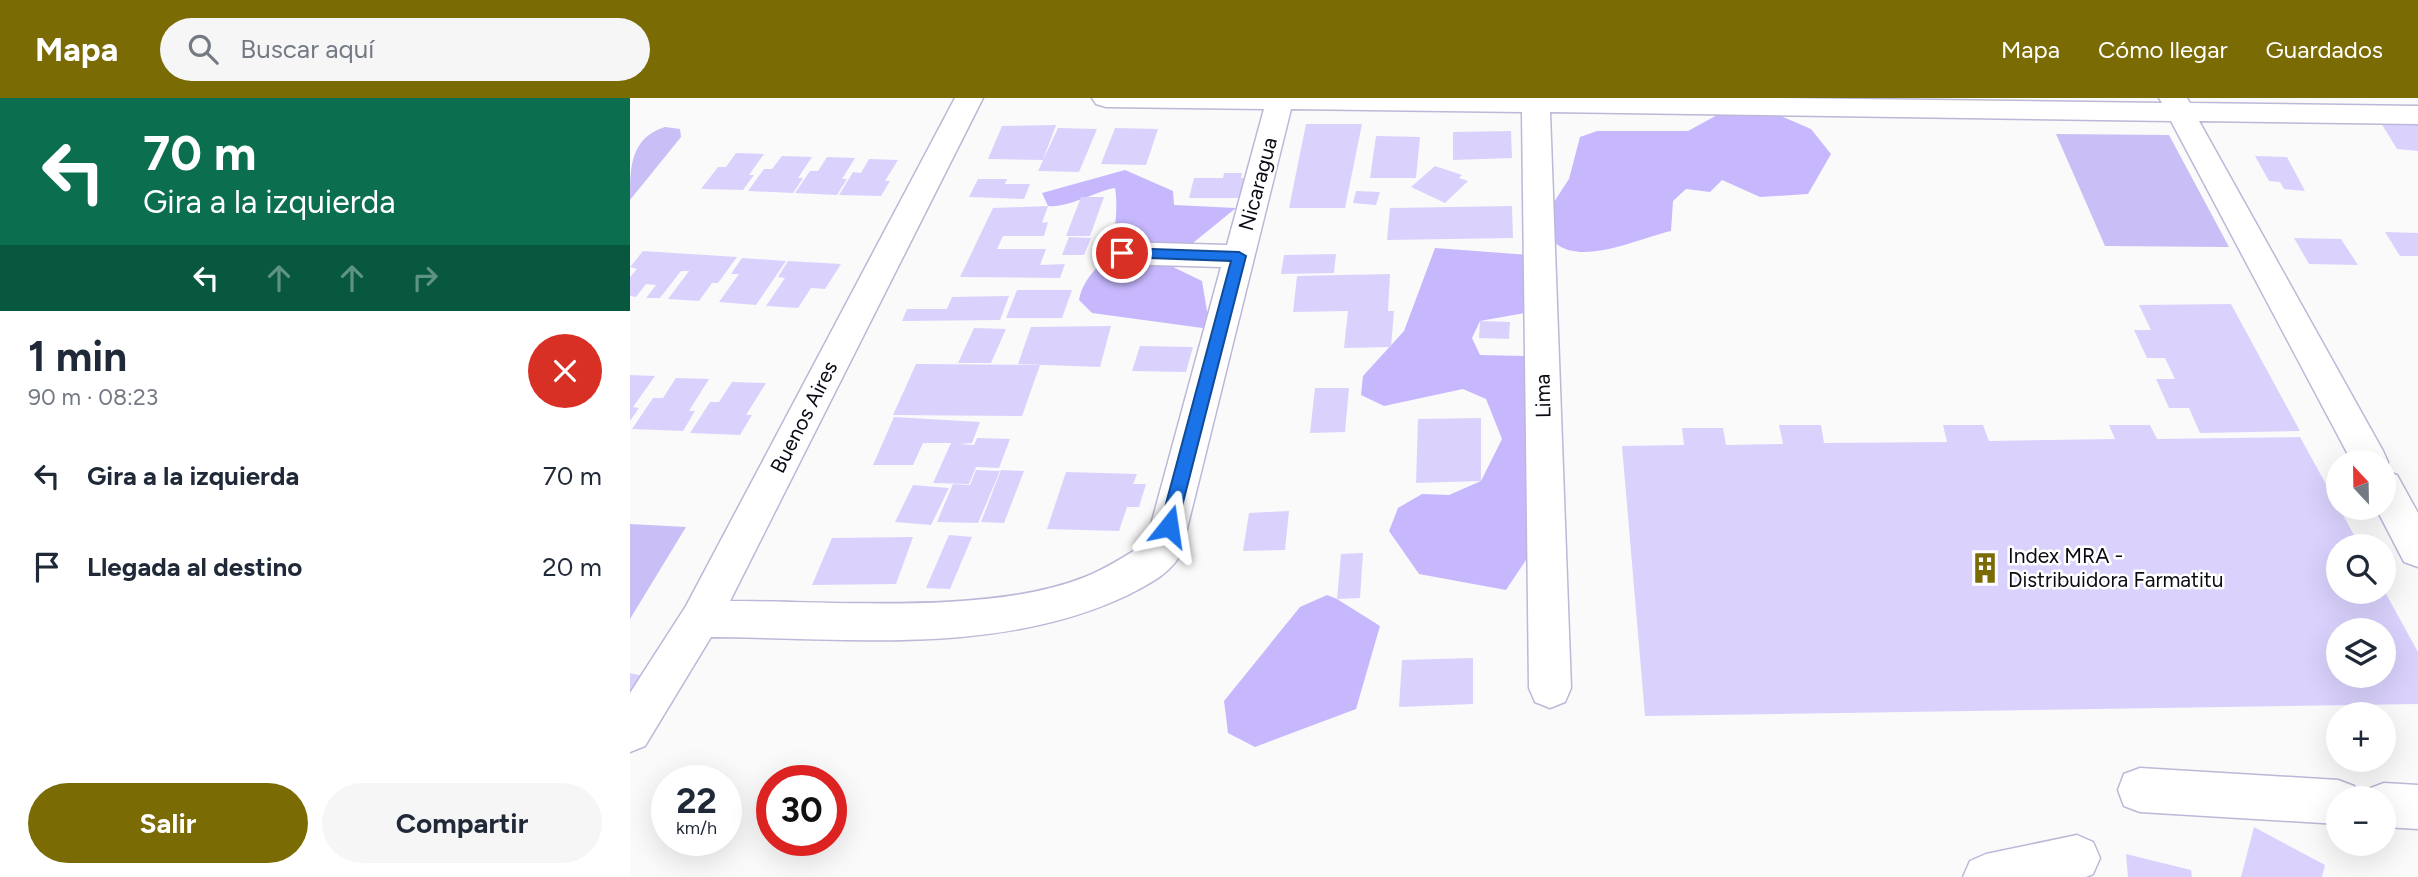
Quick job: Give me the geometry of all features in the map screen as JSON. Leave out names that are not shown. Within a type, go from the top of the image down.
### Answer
[{"type":"street","name":"Buenos Aires","points":[[630,731],[700,619],[969,98]]},
{"type":"street","points":[[1106,98],[1401,100],[1536,104],[1703,102],[2177,105],[2418,115]]},
{"type":"street","name":"Nicaragua","points":[[700,619],[959,620],[1010,613],[1049,607],[1089,595],[1118,582],[1162,553],[1280,100]]},
{"type":"street","name":"Lima","points":[[1536,104],[1550,688]]},
{"type":"street","points":[[2177,105],[2364,450]]},
{"type":"street","points":[[1122,253],[1239,256]]},
{"type":"street","points":[[2396,509],[2418,550]]},
{"type":"street","points":[[2140,790],[2326,801]]},
{"type":"street","points":[[2396,806],[2418,807]]},
{"type":"street","points":[[1986,877],[2077,858]]},
{"type":"shaded area","points":[[1730,108],[1774,113],[1811,129],[1831,154],[1808,194],[1760,197],[1722,180],[1710,192],[1686,189],[1673,201],[1671,231],[1597,251],[1579,252],[1563,248],[1550,238],[1542,220],[1569,179],[1580,137],[1597,131],[1688,131]]},
{"type":"shaded area","points":[[665,127],[680,129],[681,137],[630,200],[634,156],[645,139]]},
{"type":"shaded area","points":[[2056,134],[2169,135],[2229,247],[2105,246]]},
{"type":"shaded area","points":[[1125,170],[1173,191],[1174,205],[1236,208],[1167,264],[1202,281],[1210,329],[1092,313],[1079,300],[1085,283],[1106,256],[1111,242],[1116,218],[1115,188],[1056,206],[1048,206],[1042,193]]},
{"type":"shaded area","points":[[1435,248],[1529,255],[1536,311],[1480,321],[1472,338],[1480,355],[1527,356],[1540,539],[1506,590],[1419,574],[1389,531],[1398,508],[1422,494],[1449,495],[1481,481],[1502,439],[1486,399],[1463,389],[1384,406],[1361,395],[1363,376],[1404,331]]},
{"type":"shaded area","points":[[630,524],[686,527],[630,619]]},
{"type":"shaded area","points":[[1327,595],[1380,626],[1356,709],[1255,747],[1228,733],[1224,701],[1300,607]]},
{"type":"building","points":[[2381,123],[2418,125],[2418,151],[2397,149]]},
{"type":"building","points":[[1306,124],[1362,124],[1345,208],[1289,208]]},
{"type":"building","points":[[1056,125],[1043,160],[988,159],[1002,126]]},
{"type":"building","points":[[1058,128],[1097,129],[1079,172],[1038,171]]},
{"type":"building","points":[[1115,128],[1158,129],[1146,165],[1101,164]]},
{"type":"building","points":[[1511,131],[1512,158],[1453,160],[1453,132]]},
{"type":"building","points":[[1376,136],[1420,137],[1416,178],[1370,178]]},
{"type":"building","points":[[736,153],[764,154],[749,175],[754,175],[743,190],[701,189],[718,167],[726,167]]},
{"type":"building","points":[[782,156],[812,157],[798,178],[803,178],[793,193],[748,191],[764,169],[772,169]]},
{"type":"building","points":[[2255,156],[2287,157],[2305,191],[2284,189],[2280,182],[2269,181]]},
{"type":"building","points":[[827,157],[855,158],[842,179],[847,179],[837,195],[795,193],[810,171],[818,171]]},
{"type":"building","points":[[869,159],[898,160],[885,181],[890,181],[881,196],[839,195],[853,172],[861,173]]},
{"type":"building","points":[[1435,166],[1462,175],[1459,178],[1468,181],[1445,203],[1411,187]]},
{"type":"building","points":[[1224,173],[1242,173],[1241,178],[1249,178],[1244,198],[1189,198],[1194,178],[1223,178]]},
{"type":"building","points":[[978,179],[1007,179],[1005,184],[1030,184],[1024,199],[969,197]]},
{"type":"building","points":[[1356,191],[1380,192],[1376,205],[1353,203]]},
{"type":"building","points":[[1081,197],[1104,197],[1090,236],[1066,236]]},
{"type":"building","points":[[1048,206],[1042,223],[1048,222],[1044,236],[1003,236],[997,249],[1046,249],[1040,265],[1065,264],[1060,278],[960,277],[993,208]]},
{"type":"building","points":[[1512,206],[1513,238],[1387,240],[1390,208]]},
{"type":"building","points":[[2385,232],[2418,233],[2418,256],[2400,256]]},
{"type":"building","points":[[1069,237],[1091,238],[1084,255],[1062,255]]},
{"type":"building","points":[[2294,238],[2341,239],[2358,265],[2309,264]]},
{"type":"building","points":[[643,251],[737,257],[718,283],[712,283],[699,301],[668,299],[689,271],[681,271],[660,298],[646,298],[656,285],[646,284],[636,297],[630,296],[630,277],[637,269],[630,267]]},
{"type":"building","points":[[1336,254],[1334,273],[1281,274],[1284,255]]},
{"type":"building","points":[[742,258],[786,261],[756,305],[719,302],[739,274],[731,274]]},
{"type":"building","points":[[788,261],[841,264],[825,289],[811,288],[798,308],[766,306],[785,278],[778,277]]},
{"type":"building","points":[[1390,274],[1388,311],[1394,311],[1391,347],[1344,348],[1348,311],[1293,312],[1297,276]]},
{"type":"building","points":[[1017,290],[1072,290],[1062,318],[1006,318]]},
{"type":"building","points":[[1009,296],[1000,320],[902,321],[907,309],[947,309],[952,297]]},
{"type":"building","points":[[2231,304],[2300,431],[2200,433],[2189,408],[2169,408],[2156,379],[2175,379],[2165,358],[2147,358],[2134,330],[2151,330],[2139,305]]},
{"type":"building","points":[[1480,321],[1510,322],[1509,339],[1479,338]]},
{"type":"building","points":[[1111,326],[1100,367],[1018,364],[1031,327]]},
{"type":"building","points":[[974,328],[1006,329],[991,363],[958,363]]},
{"type":"building","points":[[1140,346],[1193,347],[1186,372],[1132,371]]},
{"type":"building","points":[[916,364],[1040,365],[1022,416],[893,415]]},
{"type":"building","points":[[630,375],[655,376],[633,407],[639,408],[630,421]]},
{"type":"building","points":[[676,378],[709,379],[689,411],[695,411],[683,431],[632,429],[653,398],[663,398]]},
{"type":"building","points":[[732,382],[766,383],[746,415],[752,415],[740,435],[690,433],[710,402],[719,402]]},
{"type":"building","points":[[1315,388],[1349,388],[1345,432],[1310,433]]},
{"type":"building","points":[[894,417],[980,422],[972,443],[959,444],[974,445],[977,438],[1010,439],[999,468],[976,467],[969,484],[933,483],[951,443],[923,443],[913,465],[873,465]]},
{"type":"building","points":[[1481,418],[1481,481],[1416,483],[1418,419]]},
{"type":"building","name":"Index MRA - Distribuidora Farmatitu","points":[[1779,425],[1821,425],[1824,443],[1947,442],[1943,425],[1983,425],[1989,441],[2115,439],[2109,425],[2150,425],[2157,439],[2300,437],[2326,484],[2326,520],[2346,520],[2353,534],[2326,534],[2326,604],[2392,604],[2418,652],[2418,704],[2326,702],[2326,705],[1645,716],[1622,446],[1684,445],[1682,428],[1723,428],[1726,445],[1783,444]]},
{"type":"building","points":[[976,470],[1000,471],[978,523],[937,522],[953,484],[970,485]]},
{"type":"building","points":[[1001,470],[1024,471],[1004,523],[981,522]]},
{"type":"building","points":[[1066,472],[1137,474],[1133,484],[1146,484],[1139,507],[1127,507],[1119,531],[1047,529]]},
{"type":"building","points":[[913,485],[949,488],[931,525],[895,522]]},
{"type":"building","points":[[1289,511],[1285,550],[1243,551],[1249,513]]},
{"type":"building","points":[[949,535],[972,537],[950,589],[926,588]]},
{"type":"building","points":[[913,537],[896,584],[812,585],[832,538]]},
{"type":"building","points":[[1363,553],[1360,598],[1337,599],[1341,554]]},
{"type":"building","points":[[1473,658],[1473,704],[1399,707],[1402,660]]},
{"type":"building","points":[[630,673],[652,678],[630,708]]},
{"type":"building","points":[[2254,827],[2325,865],[2322,877],[2241,877]]},
{"type":"building","points":[[2126,854],[2191,870],[2192,877],[2128,877]]},
{"type":"place","name":"Index MRA - Distribuidora Farmatitu","points":[[1985,568]]},
{"type":"route","points":[[1122,253],[1239,256],[1169,526]]}]
